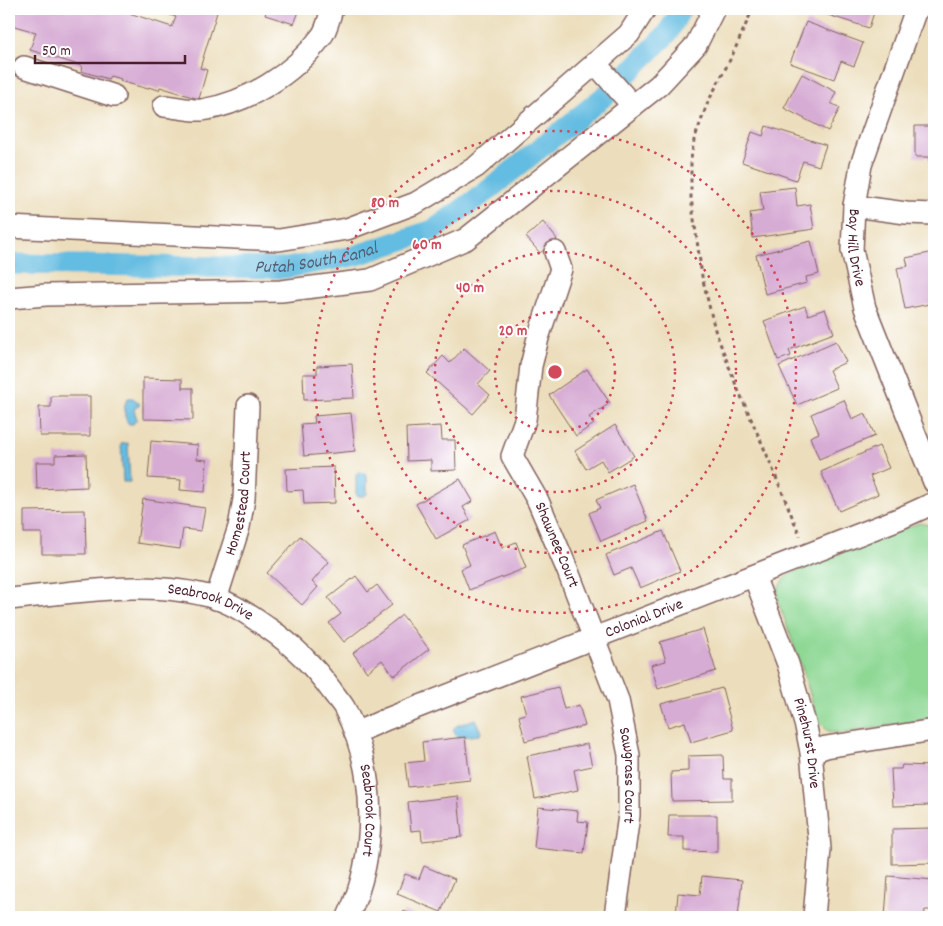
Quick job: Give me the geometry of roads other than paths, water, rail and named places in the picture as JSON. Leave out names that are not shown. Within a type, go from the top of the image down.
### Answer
[{"type":"street","points":[[164,106],[201,110],[236,101],[269,84],[297,64],[322,36],[332,9]]},
{"type":"street","points":[[9,226],[279,240],[347,229],[416,203],[476,167],[598,66],[629,34],[645,9]]},
{"type":"street","points":[[9,298],[46,295],[281,291],[370,280],[466,239],[630,103],[659,85],[696,45],[714,9]]},
{"type":"street","name":"Bay Hill Drive","points":[[918,9],[915,12],[861,165],[854,206],[852,250],[865,308],[934,482]]},
{"type":"street","points":[[598,66],[630,103]]},
{"type":"street","points":[[24,67],[114,96]]},
{"type":"street","points":[[854,206],[906,213],[934,214]]},
{"type":"street","name":"Shawnee Court","points":[[555,252],[562,269],[538,338],[531,366],[525,420],[512,456],[538,502],[594,639]]},
{"type":"street","name":"Homestead Court","points":[[216,599],[239,527],[244,500],[248,406]]},
{"type":"street","name":"Colonial Drive","points":[[355,733],[386,719],[902,518],[934,503]]},
{"type":"street","name":"Pinehurst Drive","points":[[754,576],[788,664],[811,752],[820,849],[814,917]]},
{"type":"street","name":"Seabrook Drive","points":[[9,599],[130,588],[178,590],[216,599],[250,616],[289,642],[319,673],[344,708],[355,733]]},
{"type":"street","name":"Sawgrass Court","points":[[594,639],[618,700],[629,755],[629,815],[615,916]]},
{"type":"street","points":[[811,752],[826,747],[934,730]]},
{"type":"street","name":"Seabrook Court","points":[[348,917],[365,870],[370,824],[369,788],[363,754],[355,733]]},
{"type":"water","points":[[128,398],[133,398],[139,403],[139,406],[134,410],[137,419],[133,424],[129,424],[124,411]]},
{"type":"water","points":[[128,443],[130,482],[123,482],[121,444]]},
{"type":"water","points":[[359,472],[367,475],[367,494],[364,496],[357,496],[356,493],[356,474]]},
{"type":"water","points":[[475,719],[481,732],[480,735],[457,737],[453,729],[456,726]]},
{"type":"waterway","name":"Putah South Canal","points":[[9,264],[286,268],[354,256],[433,230],[486,192],[607,94],[668,33],[681,9]]}]
